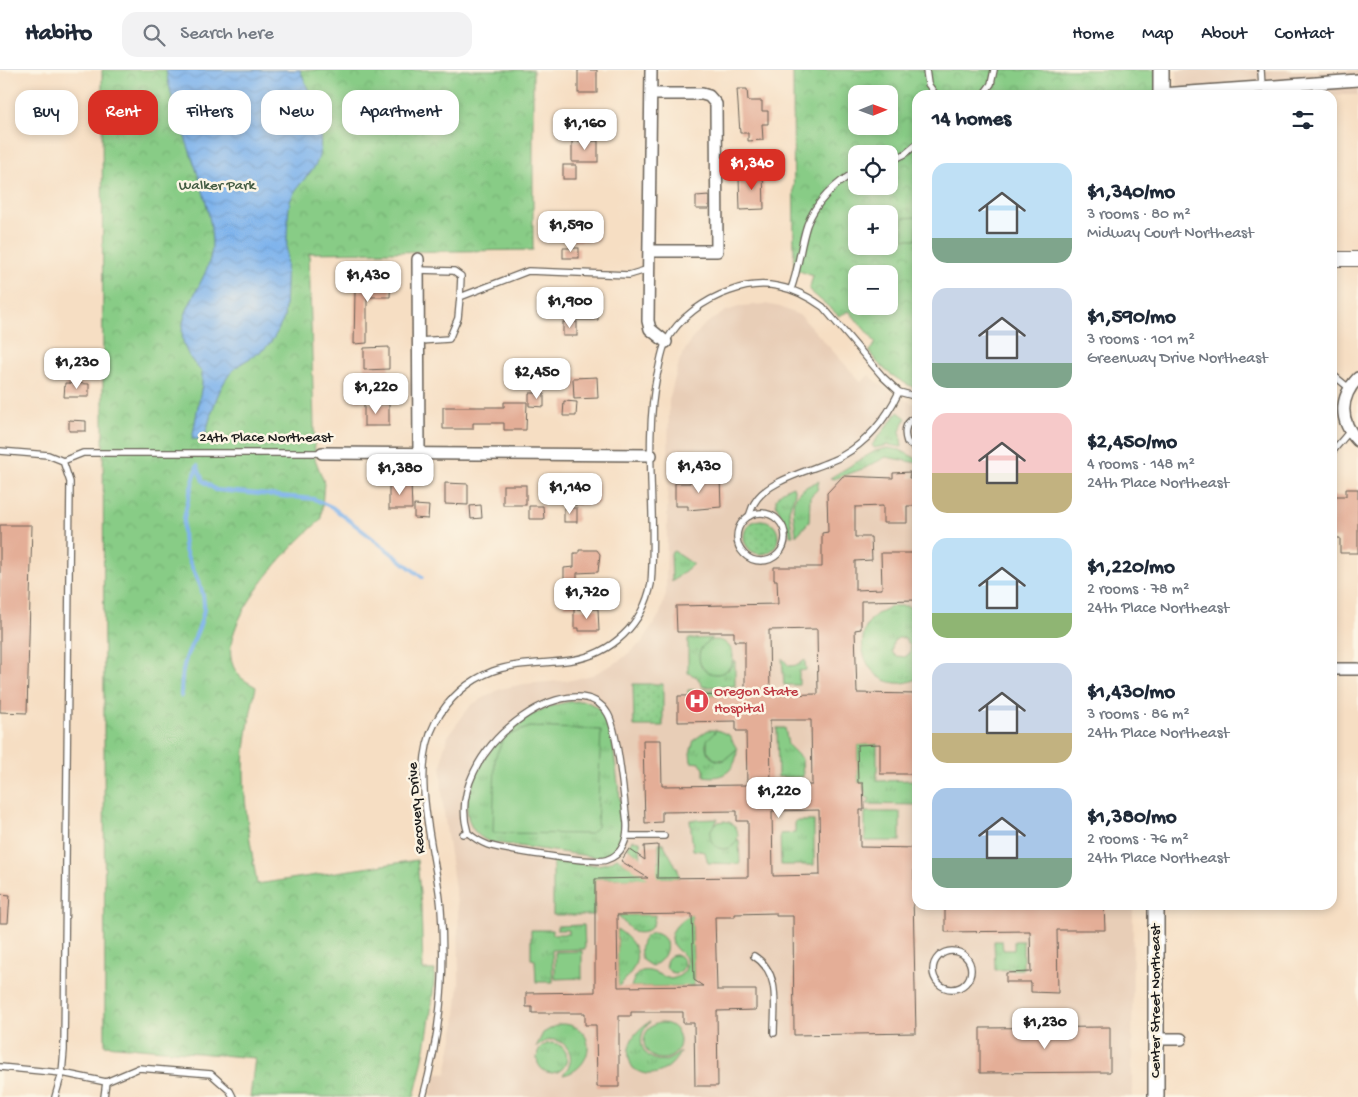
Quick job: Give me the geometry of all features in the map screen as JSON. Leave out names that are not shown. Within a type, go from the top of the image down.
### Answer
[{"type":"main road","points":[[1161,70],[1161,90]]},
{"type":"main road","name":"Center Street Northeast","points":[[1156,910],[1156,1097]]},
{"type":"street","points":[[651,70],[648,321],[650,330],[666,342]]},
{"type":"street","points":[[1219,90],[1352,77]]},
{"type":"street","points":[[650,251],[716,251],[716,104],[709,96],[702,94],[651,94]]},
{"type":"street","points":[[1337,259],[1358,259]]},
{"type":"street","points":[[418,264],[419,454]]},
{"type":"street","points":[[1358,378],[1349,388],[1343,410],[1349,432],[1358,441]]},
{"type":"street","name":"24th Place Northeast","points":[[322,453],[651,455]]},
{"type":"street","points":[[1337,668],[1358,669]]},
{"type":"street","points":[[1157,1039],[1181,1040]]},
{"type":"lane","points":[[926,70],[928,84],[932,90]]},
{"type":"lane","points":[[987,90],[991,84],[994,70]]},
{"type":"lane","points":[[1261,70],[1262,87]]},
{"type":"lane","points":[[898,158],[912,148]]},
{"type":"lane","points":[[791,289],[798,269],[807,225],[814,211],[836,185],[848,177]]},
{"type":"lane","points":[[418,264],[454,272],[461,276],[458,318],[449,339],[418,341]]},
{"type":"lane","points":[[460,297],[528,271],[629,275],[649,269]]},
{"type":"lane","name":"Recovery Drive","points":[[423,1097],[437,1028],[443,972],[441,909],[428,829],[424,775],[424,761],[429,736],[450,700],[482,676],[506,668],[582,658],[607,649],[627,632],[644,606],[651,584],[651,455],[655,386],[666,342],[692,312],[719,295],[754,285],[782,285],[811,298],[823,307],[867,359],[899,392]]},
{"type":"lane","points":[[1337,378],[1349,388]]},
{"type":"lane","points":[[749,516],[764,513],[778,520],[782,527],[785,534],[782,549],[770,560],[754,560],[741,551],[737,536],[743,521],[749,516],[755,501],[775,485],[842,456],[876,430],[899,392],[912,395]]},
{"type":"lane","points":[[912,419],[905,430],[907,442],[912,446]]},
{"type":"lane","points":[[1337,446],[1349,432]]},
{"type":"lane","points":[[0,451],[48,454],[63,461],[70,482],[68,814],[62,1073],[54,1097]]},
{"type":"lane","name":"24th Place Northeast","points":[[63,461],[83,454],[322,453]]},
{"type":"lane","points":[[577,698],[591,701],[601,706],[612,721],[627,823],[627,836],[621,848],[612,857],[596,861],[489,845],[466,833],[464,812],[467,790],[479,762],[492,743],[509,726],[534,710],[550,703],[577,698]]},
{"type":"lane","points":[[627,836],[664,836]]},
{"type":"lane","points":[[947,951],[959,952],[969,960],[971,972],[969,978],[960,987],[947,988],[937,982],[934,976],[932,970],[936,958],[947,951]]},
{"type":"lane","points":[[754,956],[766,964],[771,973],[774,987],[774,1033]]},
{"type":"lane","points":[[0,1067],[62,1073],[106,1082],[139,1068],[211,1074],[230,1091],[233,1097]]},
{"type":"lane","points":[[104,1097],[106,1082]]},
{"type":"shaded area","points":[[1177,70],[1358,70],[1358,95],[1337,95],[1337,90],[1178,90]]},
{"type":"shaded area","name":"Oregon State Hospital","points":[[765,304],[780,307],[801,316],[861,382],[869,375],[883,387],[912,403],[912,910],[1133,910],[1132,1097],[430,1097],[436,1073],[446,1074],[455,1027],[459,983],[458,910],[443,806],[441,773],[443,752],[448,736],[471,705],[500,689],[524,684],[572,680],[592,675],[619,661],[642,642],[660,614],[666,594],[669,400],[680,359],[691,340],[704,325],[726,311],[742,306]]},
{"type":"green space","name":"Walker Park","points":[[102,70],[533,70],[533,250],[309,253],[315,459],[324,482],[321,520],[291,549],[256,591],[242,614],[233,636],[231,657],[238,674],[256,687],[246,740],[244,786],[257,884],[417,860],[421,905],[423,970],[435,970],[428,1034],[414,1097],[250,1097],[255,1058],[105,1045],[102,135],[158,135],[158,90],[102,90]]},
{"type":"green space","points":[[793,70],[1161,70],[1161,90],[912,90],[912,386],[897,378],[878,363],[869,351],[876,343],[852,315],[898,315],[898,265],[848,265],[848,312],[839,316],[809,290],[813,276],[794,269]]},
{"type":"green space","points":[[912,217],[912,239],[904,239],[903,218]]},
{"type":"green space","points":[[898,412],[906,418],[900,431],[902,447],[889,445],[874,448],[872,445]]},
{"type":"green space","points":[[888,448],[900,450],[912,456],[912,462],[886,457],[865,468],[834,479],[830,478],[875,451]]},
{"type":"green space","points":[[819,481],[817,490],[810,497],[809,522],[796,536],[793,510],[796,497],[800,491]]},
{"type":"green space","points":[[793,486],[795,493],[789,510],[793,536],[790,536],[776,502],[777,497],[782,491]]},
{"type":"green space","points":[[761,520],[773,525],[778,537],[773,549],[761,554],[749,549],[744,537],[749,525]]},
{"type":"green space","points":[[674,551],[693,564],[672,582],[671,553]]},
{"type":"green space","points":[[894,606],[912,608],[912,680],[899,683],[883,679],[872,670],[865,657],[863,642],[866,627],[876,614]],"holes":[[[898,638],[904,638],[911,646],[910,653],[905,657],[896,656],[892,652],[893,642]]]},
{"type":"green space","points":[[713,638],[700,655],[702,668],[728,670],[735,660],[735,686],[703,687],[697,677],[688,673],[688,639]]},
{"type":"green space","points":[[716,640],[723,641],[728,645],[732,650],[732,664],[728,669],[723,673],[716,674],[709,673],[704,669],[700,664],[699,657],[700,650],[704,645],[709,641]]},
{"type":"green space","points":[[782,658],[789,666],[798,665],[805,660],[806,670],[799,671],[799,685],[784,685]]},
{"type":"green space","points":[[633,684],[663,684],[663,726],[634,726]]},
{"type":"green space","points":[[739,689],[739,695],[688,696],[688,690]]},
{"type":"green space","points":[[572,701],[584,701],[594,705],[602,712],[611,731],[624,828],[622,840],[616,849],[596,857],[490,842],[477,834],[469,822],[467,809],[469,794],[474,779],[489,752],[506,733],[537,712]]},
{"type":"green space","points":[[530,727],[601,730],[597,827],[590,834],[493,833],[495,758],[504,737]]},
{"type":"green space","points":[[777,728],[785,728],[788,745],[802,759],[803,777],[778,777]]},
{"type":"green space","points":[[708,730],[717,730],[706,744],[708,754],[712,758],[722,761],[737,749],[735,762],[728,772],[711,777],[704,776],[704,769],[700,763],[691,762],[690,753],[694,740]]},
{"type":"green space","points":[[717,730],[729,735],[737,749],[724,760],[714,759],[707,751],[707,740]]},
{"type":"green space","points":[[877,744],[877,781],[912,780],[912,805],[867,804],[870,799],[864,796],[867,792],[864,791],[863,783],[858,783],[857,745]]},
{"type":"green space","points":[[865,812],[900,812],[900,841],[865,841]]},
{"type":"green space","points":[[718,819],[711,830],[730,847],[737,839],[739,840],[740,864],[708,863],[705,852],[693,850],[690,820]]},
{"type":"green space","points":[[724,821],[734,825],[738,835],[734,845],[724,849],[714,845],[710,835],[714,825]]},
{"type":"green space","points":[[795,821],[814,821],[814,865],[781,865],[780,834],[795,833]]},
{"type":"green space","points":[[632,840],[640,841],[641,863],[659,861],[659,843],[663,843],[678,870],[679,878],[595,879],[594,915],[553,915],[553,859],[594,865],[610,862],[617,858],[629,866],[637,855],[627,847]]},
{"type":"green space","points":[[692,914],[694,986],[631,987],[634,978],[643,971],[653,972],[671,979],[684,972],[686,958],[674,946],[671,936],[679,923]]},
{"type":"green space","points":[[617,915],[655,915],[649,930],[638,933],[633,932]]},
{"type":"green space","points":[[584,925],[585,949],[552,950],[553,982],[536,982],[535,960],[531,959],[531,930],[552,930],[553,934],[569,934],[569,930],[557,930],[557,926]]},
{"type":"green space","points":[[617,929],[632,943],[637,957],[626,979],[618,987]]},
{"type":"green space","points":[[652,933],[659,934],[664,938],[666,948],[662,959],[651,966],[642,960],[641,944]]},
{"type":"green space","points":[[994,941],[1002,941],[1003,950],[1014,950],[1014,941],[1023,941],[1023,969],[995,970]]},
{"type":"green space","points":[[582,951],[582,978],[555,979],[555,952]]},
{"type":"green space","points":[[671,955],[679,955],[684,960],[682,971],[671,973],[666,968],[666,960]]},
{"type":"green space","points":[[650,1022],[643,1031],[641,1041],[644,1051],[648,1055],[662,1061],[670,1059],[680,1052],[666,1069],[653,1074],[646,1074],[633,1068],[630,1061],[629,1048],[634,1036]]},
{"type":"green space","points":[[662,1023],[669,1024],[675,1028],[679,1034],[679,1048],[675,1054],[669,1058],[662,1059],[655,1058],[649,1054],[645,1048],[644,1041],[645,1034],[649,1028],[655,1024]]},
{"type":"green space","points":[[559,1024],[572,1026],[581,1031],[586,1038],[588,1047],[582,1064],[574,1071],[563,1075],[569,1065],[570,1058],[566,1046],[558,1041],[549,1040],[536,1047],[543,1033]]},
{"type":"green space","points":[[552,1043],[563,1047],[567,1058],[563,1069],[552,1073],[541,1069],[537,1058],[541,1047]]},
{"type":"water","points":[[166,70],[300,70],[308,90],[261,90],[261,135],[320,135],[321,146],[318,158],[313,169],[295,191],[289,207],[284,318],[267,347],[237,367],[224,382],[204,439],[192,439],[202,384],[202,372],[188,354],[182,338],[183,322],[210,260],[212,243],[206,201],[184,135],[251,135],[251,90],[171,90]]},
{"type":"building","points":[[578,70],[597,70],[597,93],[578,93]]},
{"type":"building","points":[[737,89],[747,89],[748,101],[762,101],[762,111],[768,111],[768,124],[762,124],[763,140],[748,141],[748,133],[740,133]]},
{"type":"building","points":[[572,141],[598,141],[598,162],[572,162]]},
{"type":"building","points":[[563,165],[576,165],[576,179],[563,179]]},
{"type":"building","points":[[763,170],[764,209],[740,210],[739,178],[747,178],[747,171]]},
{"type":"building","points":[[709,195],[709,209],[696,209],[696,196]]},
{"type":"building","points":[[573,221],[598,221],[598,241],[573,241]]},
{"type":"building","points":[[563,248],[579,248],[579,258],[563,258]]},
{"type":"building","points":[[363,275],[391,275],[390,297],[367,297],[367,343],[354,344],[355,291],[363,290]]},
{"type":"building","points":[[577,298],[598,298],[598,320],[572,320],[572,309],[577,309]]},
{"type":"building","points":[[563,322],[577,322],[577,336],[563,336]]},
{"type":"building","points":[[389,347],[389,369],[364,370],[364,348]]},
{"type":"building","points":[[597,377],[598,398],[574,399],[573,378]]},
{"type":"building","points":[[65,383],[89,384],[89,397],[64,397]]},
{"type":"building","points":[[353,386],[367,386],[367,400],[354,401]]},
{"type":"building","points":[[529,393],[544,393],[544,407],[529,406]]},
{"type":"building","points":[[564,401],[577,402],[576,416],[563,416]]},
{"type":"building","points":[[504,402],[527,402],[526,430],[504,430],[504,423],[473,423],[473,429],[443,429],[443,407],[504,407]]},
{"type":"building","points":[[364,404],[389,404],[389,426],[364,426]]},
{"type":"building","points":[[69,420],[86,421],[86,431],[69,431]]},
{"type":"building","name":"Oregon State Hospital","points":[[910,472],[909,478],[912,478],[912,506],[907,506],[907,523],[883,523],[883,506],[855,507],[855,537],[871,537],[872,560],[855,561],[855,590],[882,589],[881,553],[912,553],[912,600],[861,601],[861,629],[855,630],[857,693],[912,694],[912,774],[880,774],[880,744],[857,745],[858,783],[863,783],[864,810],[860,810],[860,847],[912,848],[916,1033],[794,1035],[793,916],[776,916],[776,913],[735,914],[735,917],[715,917],[717,990],[756,990],[756,1010],[717,1011],[718,1086],[695,1086],[694,1023],[683,1023],[683,1012],[631,1012],[631,1016],[619,1016],[619,1087],[597,1087],[596,1025],[585,1025],[585,1013],[532,1013],[532,1007],[526,1007],[526,993],[595,992],[595,879],[648,878],[621,861],[629,849],[645,860],[644,846],[658,845],[657,878],[748,877],[748,821],[737,821],[737,811],[662,812],[662,822],[645,823],[643,740],[661,740],[662,786],[747,785],[746,731],[736,731],[736,721],[678,722],[678,696],[745,695],[745,641],[734,641],[734,632],[677,632],[676,606],[778,604],[777,580],[774,580],[774,567],[822,567],[822,533],[828,532],[827,493],[843,476],[893,478],[893,473]],"holes":[[[817,629],[818,694],[770,695],[769,630]],[[770,720],[811,720],[812,785],[771,786]],[[819,810],[820,875],[773,876],[772,811]],[[692,914],[694,980],[703,986],[618,987],[617,915]]]},
{"type":"building","points":[[690,478],[720,478],[721,507],[688,510],[688,506],[675,506],[675,483],[690,483]]},
{"type":"building","points":[[598,482],[599,502],[595,505],[574,505],[573,486],[578,486],[578,483]]},
{"type":"building","points":[[411,483],[412,509],[389,509],[389,484]]},
{"type":"building","points":[[445,483],[468,484],[468,505],[445,504]]},
{"type":"building","points":[[503,485],[526,485],[526,505],[503,505]]},
{"type":"building","points":[[1346,489],[1358,489],[1358,553],[1340,553],[1340,538],[1337,538],[1337,496],[1346,496]]},
{"type":"building","points":[[414,505],[429,506],[428,519],[414,518]]},
{"type":"building","points":[[481,505],[482,518],[471,519],[470,506]]},
{"type":"building","points":[[529,506],[543,506],[544,519],[529,519]]},
{"type":"building","points":[[564,508],[577,508],[577,522],[564,522]]},
{"type":"building","points":[[0,525],[32,525],[27,713],[0,712]]},
{"type":"building","points":[[579,550],[597,550],[600,554],[598,572],[577,573],[577,606],[564,606],[564,568],[574,567],[574,553],[579,553]]},
{"type":"building","points":[[574,609],[598,609],[599,631],[579,631],[579,628],[574,628]]},
{"type":"building","points":[[0,894],[10,895],[8,923],[0,923]]},
{"type":"building","points":[[945,910],[1104,910],[1105,930],[1057,930],[1058,993],[1031,992],[1031,982],[1006,982],[1006,973],[1031,972],[1030,931],[945,932]]},
{"type":"building","points":[[1110,1027],[1110,1072],[980,1073],[980,1028]]},
{"type":"waterway","points":[[197,466],[203,481],[216,490],[314,499],[332,507],[422,577]]},
{"type":"waterway","points":[[181,696],[185,663],[204,607],[200,586],[186,553],[183,532],[186,509],[197,466]]},
{"type":"place","name":"Oregon State Hospital","points":[[697,701]]}]
